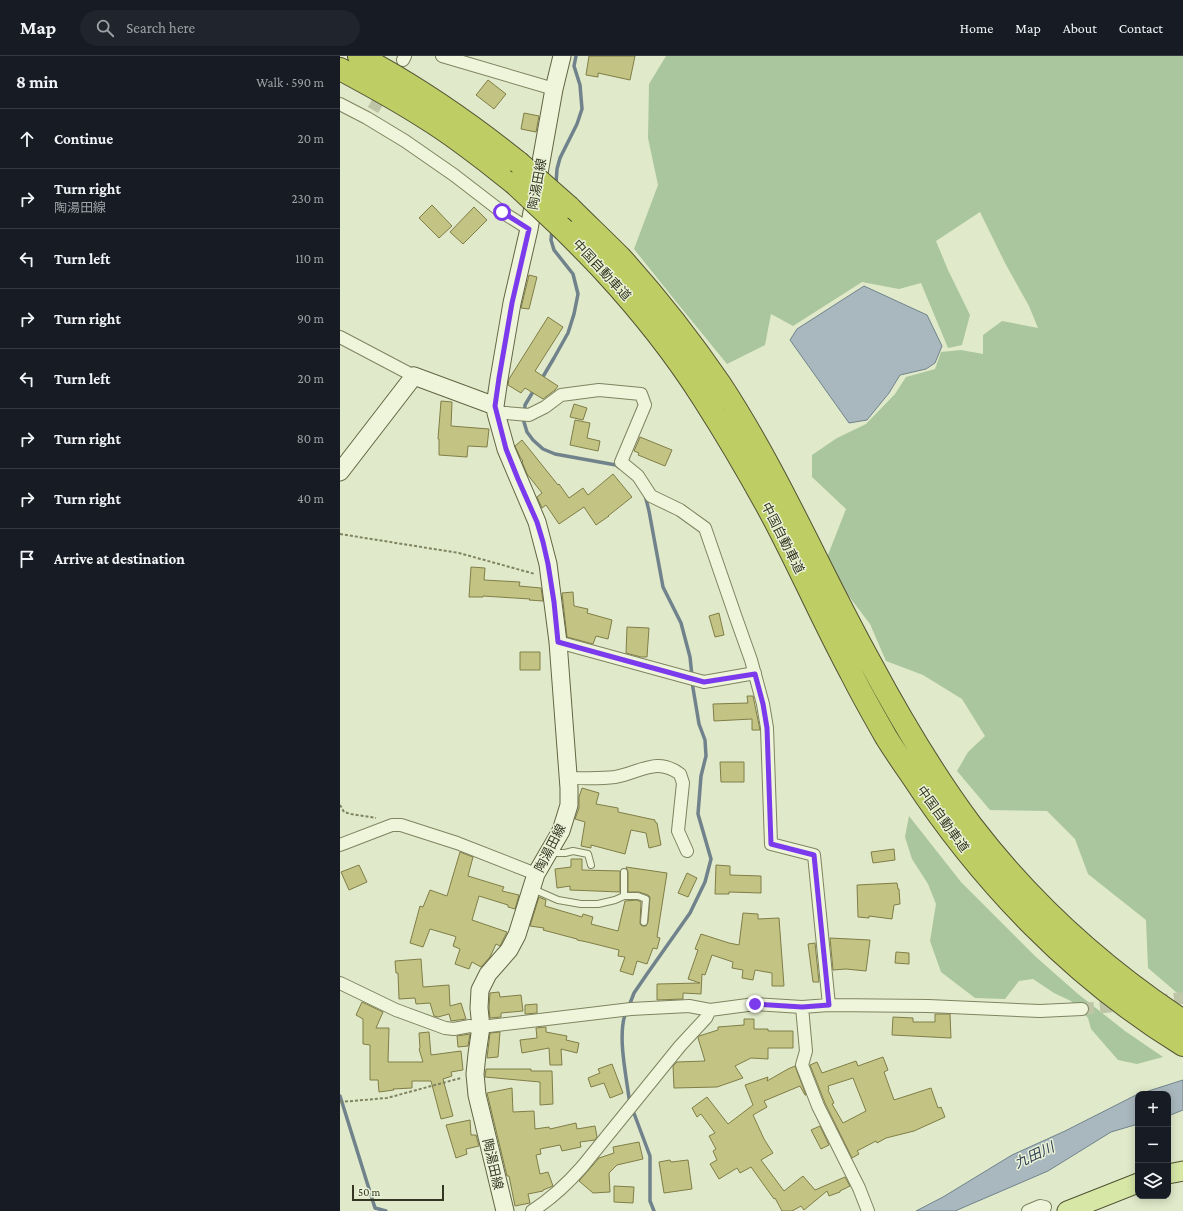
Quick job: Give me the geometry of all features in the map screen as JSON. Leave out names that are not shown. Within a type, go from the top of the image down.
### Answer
[{"type":"highway","name":"中国自動車道","points":[[359,56],[387,71],[434,100],[479,131],[518,162],[569,207],[620,257],[658,300],[690,341],[721,386],[749,432],[785,497],[873,668],[916,742],[970,824],[1032,896],[1070,932],[1155,1002],[1183,1021]]},
{"type":"highway","name":"中国自動車道","points":[[340,69],[378,89],[471,149],[514,183],[564,230],[604,271],[640,313],[702,397],[730,442],[774,519],[850,673],[888,740],[954,836],[1017,910],[1056,947],[1099,985],[1141,1017],[1181,1044]]},
{"type":"main road","name":"陶湯田線","points":[[505,1211],[477,1095],[475,1074],[476,1054],[481,1028],[479,1008],[480,990],[488,974],[509,950],[517,935],[534,881],[561,831],[569,805],[558,642],[548,564],[537,522],[506,449],[496,410],[499,378],[512,303],[529,229],[554,89],[562,56]]},
{"type":"main road","points":[[340,472],[414,376],[496,410]]},
{"type":"main road","points":[[1171,1173],[1183,1171]]},
{"type":"main road","points":[[1079,1209],[1135,1184]]},
{"type":"street","points":[[442,56],[554,89]]},
{"type":"street","points":[[340,104],[370,114],[502,212],[529,229]]},
{"type":"street","points":[[340,337],[414,376]]},
{"type":"street","points":[[496,410],[524,415],[545,407],[561,395],[599,390],[641,394],[645,405],[621,462],[638,476],[652,496],[680,510],[705,528],[751,660],[763,704],[767,728],[771,844],[814,855],[829,1005]]},
{"type":"street","points":[[558,642],[704,682],[755,674]]},
{"type":"street","points":[[568,778],[603,778],[621,776],[656,765],[673,768],[680,774],[683,783],[678,830],[687,851]]},
{"type":"street","points":[[340,845],[392,825],[401,825],[457,843],[534,881]]},
{"type":"street","points":[[340,983],[396,1010],[445,1028],[454,1029],[470,1026],[481,1028],[631,1009],[689,1006],[710,1010],[755,1004],[802,1007],[829,1005],[928,1006],[1040,1011],[1082,1009]]},
{"type":"street","points":[[802,1007],[806,1051],[802,1065],[818,1106],[859,1188],[868,1211]]},
{"type":"street","points":[[532,1211],[566,1185],[582,1167],[680,1046],[706,1018],[710,1010]]},
{"type":"street","points":[[1028,1211],[1040,1206],[1045,1207]]},
{"type":"lane","points":[[548,853],[565,853],[573,851],[588,854],[591,865]]},
{"type":"lane","points":[[624,872],[624,896]]},
{"type":"lane","points":[[534,881],[558,900],[581,904],[598,904],[616,900],[624,896],[638,896],[646,899],[644,922]]},
{"type":"path","points":[[340,534],[459,553],[546,577],[550,576]]},
{"type":"path","points":[[340,1102],[387,1098],[475,1074]]},
{"type":"green space","points":[[666,56],[1183,56],[1183,996],[1176,992],[1148,968],[1146,920],[1088,874],[1075,839],[1047,811],[990,810],[957,771],[968,752],[985,736],[962,699],[923,675],[886,661],[870,624],[848,595],[826,560],[846,509],[812,477],[812,455],[837,438],[866,424],[895,394],[906,377],[935,369],[941,352],[961,350],[983,354],[983,335],[1002,321],[1038,328],[1029,306],[1005,263],[980,212],[936,241],[948,270],[970,315],[962,345],[948,348],[921,283],[899,289],[862,282],[793,326],[771,314],[765,345],[727,364],[634,249],[658,185],[648,138],[649,84]]},
{"type":"green space","points":[[909,816],[961,882],[1036,957],[1078,994],[1125,1031],[1163,1057],[1137,1064],[1118,1060],[1091,1029],[1088,1018],[1071,1001],[1054,993],[1033,979],[1019,981],[1005,999],[975,998],[941,972],[930,941],[936,904],[928,884],[912,859],[905,837]]},
{"type":"water","points":[[864,286],[927,315],[942,346],[935,363],[926,369],[900,375],[889,393],[867,420],[849,423],[790,340],[797,329]]},
{"type":"water","points":[[1183,1080],[1183,1110],[1171,1115],[1171,1091],[1148,1091]]},
{"type":"water","name":"九田川","points":[[1135,1096],[1135,1125],[1111,1132],[1048,1171],[955,1211],[916,1211],[943,1197],[1012,1155],[1065,1131]]},
{"type":"building","points":[[589,56],[635,56],[630,80],[598,73],[598,77],[586,75]]},
{"type":"building","points":[[488,80],[506,94],[494,109],[476,95]]},
{"type":"building","points":[[524,113],[539,116],[536,132],[521,129]]},
{"type":"building","points":[[432,205],[452,226],[439,238],[419,218]]},
{"type":"building","points":[[474,207],[487,220],[463,244],[450,232]]},
{"type":"building","points":[[529,275],[537,277],[529,309],[521,308]]},
{"type":"building","points":[[548,317],[563,327],[535,371],[558,386],[543,399],[525,388],[521,393],[508,385],[509,379]]},
{"type":"building","points":[[441,401],[452,402],[451,426],[489,429],[487,447],[468,446],[467,457],[439,455],[438,439]]},
{"type":"building","points":[[574,404],[587,408],[583,420],[570,417]]},
{"type":"building","points":[[575,420],[590,423],[587,438],[600,441],[598,451],[570,445]]},
{"type":"building","points":[[640,437],[672,450],[665,466],[638,455],[639,453],[634,451]]},
{"type":"building","points":[[522,440],[569,498],[583,488],[588,495],[613,474],[632,497],[596,525],[584,507],[559,524],[546,505],[542,508],[537,497],[542,493],[527,474],[522,462],[523,461],[515,446]]},
{"type":"building","points":[[471,567],[485,568],[484,580],[520,582],[519,586],[541,588],[543,601],[483,596],[469,597]]},
{"type":"building","points":[[573,592],[574,606],[588,609],[587,613],[612,620],[608,639],[596,636],[593,644],[567,637],[562,593]]},
{"type":"building","points":[[719,613],[724,635],[715,637],[709,616]]},
{"type":"building","points":[[627,627],[649,628],[647,657],[626,653]]},
{"type":"building","points":[[520,652],[540,652],[540,670],[520,670]]},
{"type":"building","points":[[747,696],[753,696],[760,730],[752,730],[752,719],[714,721],[713,704],[748,703]]},
{"type":"building","points":[[720,762],[744,762],[744,782],[721,782]]},
{"type":"building","points":[[582,788],[599,793],[596,804],[618,808],[618,812],[655,820],[657,823],[661,845],[649,848],[646,833],[631,830],[625,854],[591,845],[591,848],[581,846],[585,822],[575,819],[579,808],[579,797]]},
{"type":"building","points":[[894,849],[895,860],[873,863],[871,852]]},
{"type":"building","points":[[460,852],[473,857],[468,876],[504,887],[502,891],[519,895],[515,909],[508,907],[508,905],[479,896],[472,920],[507,932],[500,946],[496,944],[490,957],[481,967],[472,962],[469,969],[455,964],[460,949],[453,946],[456,937],[454,936],[430,929],[423,947],[410,943],[420,906],[423,907],[430,890],[447,896]]},
{"type":"building","points":[[571,859],[582,859],[582,870],[620,871],[620,892],[570,890],[570,886],[557,888],[555,869],[571,867]]},
{"type":"building","points":[[359,865],[367,882],[349,890],[341,872]]},
{"type":"building","points":[[716,865],[730,866],[730,875],[761,876],[761,893],[729,892],[729,894],[715,894]]},
{"type":"building","points":[[626,867],[667,873],[657,937],[660,938],[657,949],[653,948],[647,964],[637,961],[633,975],[620,971],[625,957],[618,956],[619,950],[543,930],[544,928],[530,926],[539,897],[546,900],[545,906],[582,917],[583,914],[593,917],[591,924],[618,931],[625,901],[637,900],[641,902],[640,924],[642,926],[646,926],[648,922],[650,897],[639,892],[628,892],[628,872]]},
{"type":"building","points":[[687,873],[697,878],[688,897],[678,893]]},
{"type":"building","points":[[897,883],[900,904],[894,905],[892,919],[869,916],[869,918],[858,917],[857,885]]},
{"type":"building","points":[[743,913],[758,914],[758,919],[779,918],[784,986],[772,986],[772,973],[755,970],[753,980],[742,978],[743,970],[732,968],[733,962],[712,955],[705,975],[702,974],[701,994],[683,993],[683,999],[657,1000],[657,984],[700,983],[688,979],[698,950],[695,949],[701,934],[739,945]]},
{"type":"building","points":[[830,938],[870,940],[866,971],[846,969],[833,970]]},
{"type":"building","points":[[815,943],[819,982],[813,982],[808,944]]},
{"type":"building","points":[[896,952],[909,953],[909,964],[895,963]]},
{"type":"building","points":[[421,959],[423,987],[449,985],[450,1006],[461,1003],[466,1019],[451,1021],[449,1014],[438,1017],[434,1016],[430,1003],[416,1004],[415,998],[399,999],[398,973],[396,973],[395,961]]},
{"type":"building","points":[[499,992],[500,997],[521,995],[523,1011],[501,1013],[501,1017],[490,1018],[490,993]]},
{"type":"building","points":[[362,1002],[383,1012],[376,1028],[389,1028],[388,1062],[423,1062],[419,1049],[419,1033],[429,1032],[431,1055],[461,1051],[463,1070],[451,1072],[452,1076],[443,1079],[453,1116],[441,1119],[431,1081],[412,1081],[412,1088],[393,1089],[394,1090],[379,1092],[378,1080],[370,1080],[370,1045],[363,1044],[363,1019],[356,1015]]},
{"type":"building","points":[[537,1004],[537,1013],[525,1014],[525,1005]]},
{"type":"building","points":[[935,1014],[950,1014],[951,1038],[892,1035],[893,1017],[913,1018],[913,1022],[935,1022]]},
{"type":"building","points":[[744,1019],[754,1019],[754,1029],[768,1029],[768,1031],[793,1031],[793,1048],[768,1048],[768,1059],[751,1058],[735,1066],[743,1078],[717,1087],[674,1088],[673,1066],[677,1062],[705,1061],[698,1038],[699,1036],[718,1030],[718,1027],[744,1025]]},
{"type":"building","points":[[546,1027],[546,1032],[567,1036],[566,1040],[579,1043],[577,1053],[561,1049],[562,1065],[550,1065],[549,1048],[522,1053],[520,1040],[537,1038],[536,1028]]},
{"type":"building","points":[[500,1032],[498,1057],[487,1058],[490,1033]]},
{"type":"building","points":[[470,1034],[468,1046],[458,1047],[457,1036]]},
{"type":"building","points":[[883,1057],[888,1070],[884,1072],[894,1100],[931,1088],[938,1108],[941,1107],[945,1117],[914,1131],[886,1138],[877,1143],[876,1141],[857,1151],[859,1154],[852,1158],[825,1103],[810,1065],[817,1062],[822,1073],[856,1061],[858,1066]],"holes":[[[853,1078],[866,1111],[843,1123],[832,1104],[834,1103],[828,1090],[828,1086]]]},
{"type":"building","points":[[612,1064],[623,1093],[610,1098],[604,1083],[591,1087],[588,1078],[600,1073],[598,1069]]},
{"type":"building","points":[[795,1066],[806,1095],[800,1086],[764,1101],[767,1107],[753,1115],[764,1139],[773,1153],[761,1160],[784,1191],[803,1176],[815,1190],[845,1177],[850,1186],[829,1196],[827,1191],[804,1210],[801,1206],[792,1211],[782,1211],[775,1198],[774,1199],[751,1167],[740,1173],[737,1168],[719,1179],[710,1164],[717,1160],[713,1151],[716,1149],[709,1136],[715,1133],[701,1114],[697,1117],[692,1108],[707,1097],[728,1124],[753,1105],[745,1085],[768,1077],[767,1081]]},
{"type":"building","points":[[486,1069],[531,1069],[531,1071],[552,1071],[553,1104],[540,1105],[540,1082],[485,1077]]},
{"type":"building","points":[[512,1088],[513,1112],[534,1111],[535,1129],[549,1127],[550,1129],[576,1123],[577,1129],[595,1126],[597,1137],[595,1140],[580,1142],[581,1147],[562,1151],[560,1145],[540,1149],[541,1154],[536,1155],[540,1174],[548,1172],[553,1186],[543,1191],[528,1194],[530,1203],[515,1206],[509,1176],[507,1176],[487,1093]]},
{"type":"building","points":[[470,1120],[471,1135],[476,1135],[479,1146],[466,1149],[467,1154],[456,1158],[446,1125]]},
{"type":"building","points":[[820,1126],[829,1145],[821,1149],[811,1130]]},
{"type":"building","points":[[639,1142],[643,1159],[617,1165],[609,1173],[610,1192],[593,1193],[579,1181],[599,1158],[614,1153],[613,1147]]},
{"type":"building","points":[[670,1160],[671,1162],[688,1160],[692,1189],[664,1193],[659,1162]]},
{"type":"building","points":[[614,1186],[634,1187],[633,1203],[614,1202]]},
{"type":"waterway","points":[[556,184],[557,169],[560,158],[577,124],[582,109],[580,85],[574,66],[576,56]]},
{"type":"waterway","points":[[541,380],[568,333],[578,294],[573,274],[554,250],[551,240],[552,230]]},
{"type":"waterway","points":[[534,390],[525,405],[524,422],[527,432],[533,440],[543,449],[555,454],[616,465],[620,468]]},
{"type":"waterway","points":[[645,495],[663,587],[681,623],[690,657],[692,676]]},
{"type":"waterway","points":[[629,1006],[634,993],[690,913],[705,882],[711,859],[698,814],[701,776],[706,756],[705,740],[699,724],[692,682]]},
{"type":"waterway","points":[[626,1012],[623,1021],[622,1043],[630,1102]]},
{"type":"waterway","points":[[340,1096],[375,1208],[386,1211]]},
{"type":"waterway","points":[[632,1108],[650,1156],[650,1201],[654,1211]]},
{"type":"tunnel","points":[[373,110],[403,60]]},
{"type":"tunnel","points":[[1156,1001],[1183,998]]},
{"type":"tunnel","points":[[1082,1009],[1124,1005]]},
{"type":"route","points":[[502,212],[529,229],[512,303],[495,406],[506,449],[518,479],[530,503],[543,542],[554,602],[558,642],[704,682],[755,674],[763,704],[767,728],[771,844],[814,855],[829,1005],[802,1007],[755,1004]]}]
